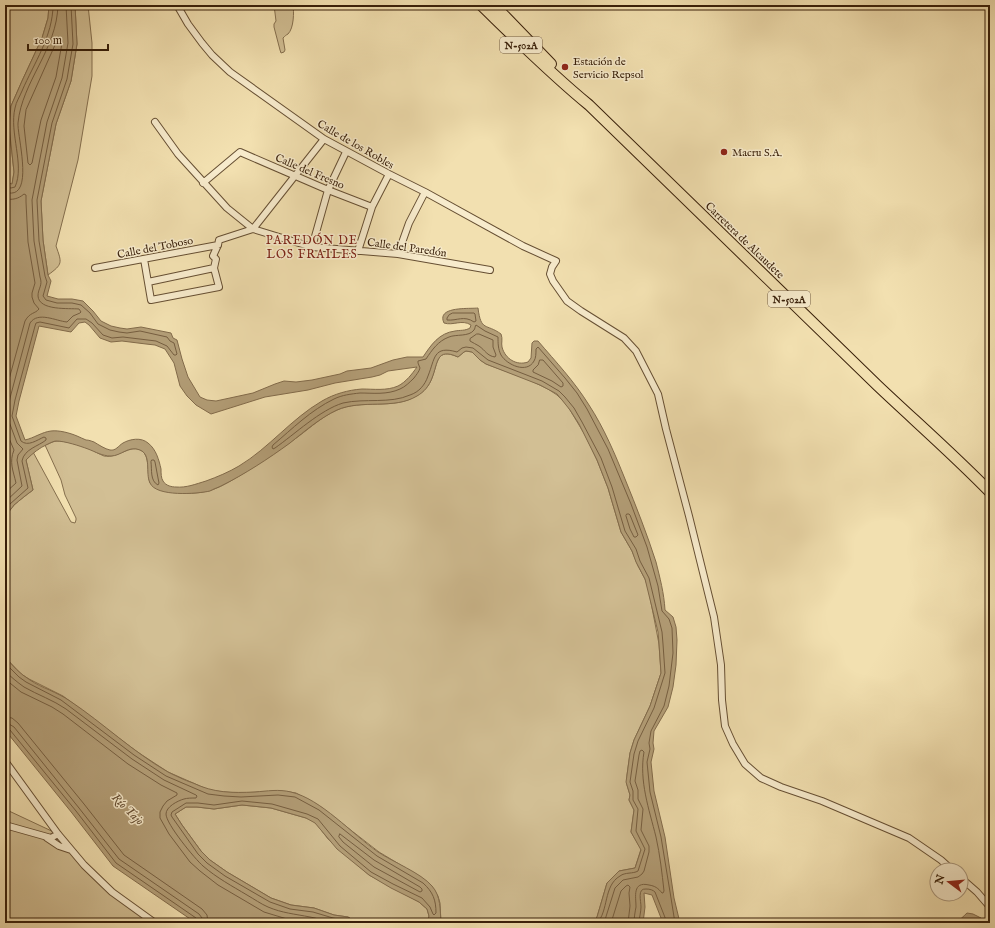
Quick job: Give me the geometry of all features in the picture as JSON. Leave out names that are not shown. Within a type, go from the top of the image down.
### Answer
[{"type":"main road","name":"Carretera de Alcaudete","points":[[481,5],[543,66],[588,105],[879,387],[990,492]]},
{"type":"main road","name":"Carretera de Alcaudete","points":[[494,5],[588,105]]},
{"type":"street","name":"Calle de los Robles","points":[[177,5],[188,24],[202,43],[230,72],[324,139],[523,246],[556,261],[550,274],[567,301],[624,338],[636,351],[658,394],[714,617],[721,665],[722,700],[726,726],[732,744],[745,764],[761,778],[822,801],[909,838],[943,862]]},
{"type":"street","name":"Calle del Paredón","points":[[155,122],[178,154],[204,183],[227,208],[253,229],[312,247],[398,254],[490,270]]},
{"type":"street","points":[[144,259],[151,300],[219,287],[214,268],[216,259],[213,256],[219,240],[253,229],[324,139]]},
{"type":"street","name":"Calle del Fresno","points":[[204,183],[240,152],[328,190],[372,207]]},
{"type":"street","points":[[312,247],[328,190],[346,152]]},
{"type":"street","points":[[358,250],[372,207],[389,174]]},
{"type":"street","points":[[398,254],[408,223],[425,192]]},
{"type":"street","name":"Calle del Toboso","points":[[95,268],[218,245]]},
{"type":"street","points":[[148,282],[214,268]]},
{"type":"street","points":[[5,761],[58,834],[84,865],[112,892],[155,923]]},
{"type":"street","points":[[5,825],[51,838],[58,834]]},
{"type":"street","points":[[44,836],[59,846],[71,850]]},
{"type":"street","points":[[969,885],[990,907]]},
{"type":"shaded area","points":[[5,5],[49,5],[48,18],[42,38],[11,106],[9,126],[14,172],[12,185],[5,182]]},
{"type":"shaded area","points":[[75,5],[88,5],[92,43],[92,76],[78,160],[56,246],[60,263],[48,275],[43,240],[41,201],[56,124],[71,81],[77,44]]},
{"type":"shaded area","points":[[274,5],[293,5],[292,24],[290,31],[283,38],[285,50],[281,53],[274,27],[276,21]]},
{"type":"shaded area","points":[[466,351],[472,352],[486,364],[527,379],[548,389],[557,395],[567,405],[585,435],[597,460],[608,488],[621,532],[632,551],[648,587],[659,644],[661,673],[650,706],[634,740],[630,753],[627,775],[627,785],[630,795],[629,800],[634,810],[631,832],[641,849],[635,868],[619,871],[607,883],[597,917],[592,923],[441,923],[440,903],[438,896],[431,885],[379,852],[321,807],[296,793],[278,791],[241,793],[209,790],[168,772],[136,751],[63,696],[21,674],[5,657],[5,515],[14,505],[33,490],[26,460],[33,452],[71,522],[75,523],[76,518],[45,445],[56,441],[65,442],[90,449],[104,456],[138,449],[145,453],[150,483],[185,493],[209,491],[244,473],[332,412],[356,405],[398,403],[416,396],[424,391],[429,384],[437,362],[442,355],[451,354],[458,357]]},
{"type":"shaded area","points":[[242,805],[271,808],[315,822],[328,839],[369,875],[419,902],[427,909],[429,916],[428,921],[410,920],[396,923],[358,923],[348,917],[334,915],[314,908],[291,905],[271,898],[210,860],[201,851],[175,814],[186,807],[214,809]]},
{"type":"shaded area","points":[[5,810],[58,834],[112,892],[155,923],[5,923]]},
{"type":"water","points":[[49,5],[75,5],[77,44],[71,81],[56,124],[41,201],[43,240],[48,275],[51,281],[47,296],[58,299],[83,301],[101,321],[111,326],[127,329],[141,327],[171,333],[173,338],[177,340],[188,377],[200,397],[207,400],[216,401],[253,393],[284,381],[296,382],[312,380],[347,371],[371,368],[393,360],[407,357],[423,357],[432,344],[444,334],[470,328],[471,325],[468,323],[444,323],[443,318],[445,314],[449,311],[478,308],[479,316],[483,324],[501,334],[502,347],[509,358],[520,363],[528,362],[531,358],[532,343],[534,341],[538,341],[565,372],[583,396],[604,432],[629,489],[656,562],[663,592],[665,610],[673,617],[676,627],[676,665],[673,687],[668,707],[654,731],[654,749],[651,762],[654,791],[665,837],[674,898],[680,923],[663,923],[652,895],[644,893],[645,907],[643,923],[592,923],[597,917],[607,883],[619,871],[635,868],[641,850],[631,832],[634,810],[629,800],[630,795],[626,782],[630,753],[634,740],[650,706],[661,673],[658,632],[645,579],[621,532],[608,488],[597,460],[579,424],[557,394],[540,385],[486,364],[472,352],[466,351],[458,357],[451,354],[446,354],[439,358],[428,386],[417,396],[398,403],[357,405],[337,410],[307,429],[290,443],[256,466],[210,491],[177,493],[160,491],[150,483],[146,456],[144,452],[140,450],[132,449],[115,456],[108,456],[72,444],[60,441],[53,442],[39,449],[26,460],[33,490],[14,505],[5,515],[5,182],[12,184],[14,172],[9,126],[11,106],[42,38],[48,18]],"holes":[[[85,322],[100,338],[111,342],[122,341],[155,345],[165,349],[174,363],[180,386],[187,396],[196,405],[211,414],[265,397],[372,377],[388,371],[417,367],[406,380],[394,388],[352,390],[336,394],[300,416],[260,451],[235,468],[206,481],[184,487],[173,487],[164,483],[161,477],[161,469],[155,451],[151,445],[142,440],[129,440],[112,450],[106,449],[89,440],[57,431],[51,431],[25,440],[16,416],[39,326],[71,332],[79,323]]]},
{"type":"water","name":"Río Tajo","points":[[5,657],[26,678],[70,701],[130,747],[168,772],[216,791],[286,791],[314,802],[325,809],[378,852],[427,881],[435,890],[440,903],[441,923],[396,923],[410,920],[428,921],[429,916],[427,909],[419,902],[369,875],[337,849],[315,823],[306,818],[271,808],[242,805],[214,809],[186,807],[175,814],[201,851],[210,860],[227,872],[271,898],[291,905],[314,908],[334,915],[348,917],[358,923],[196,923],[113,866],[5,730]]},
{"type":"water","points":[[967,913],[981,918],[979,923],[957,923]]},
{"type":"water","points":[[944,921],[953,921],[957,923],[940,923]]},
{"type":"place","name":"Estación de Servicio Repsol","points":[[565,67]]},
{"type":"place","name":"Macru S.A.","points":[[724,152]]},
{"type":"district","name":"PAREDÓN DE LOS FRAILES","points":[[312,247]]}]
